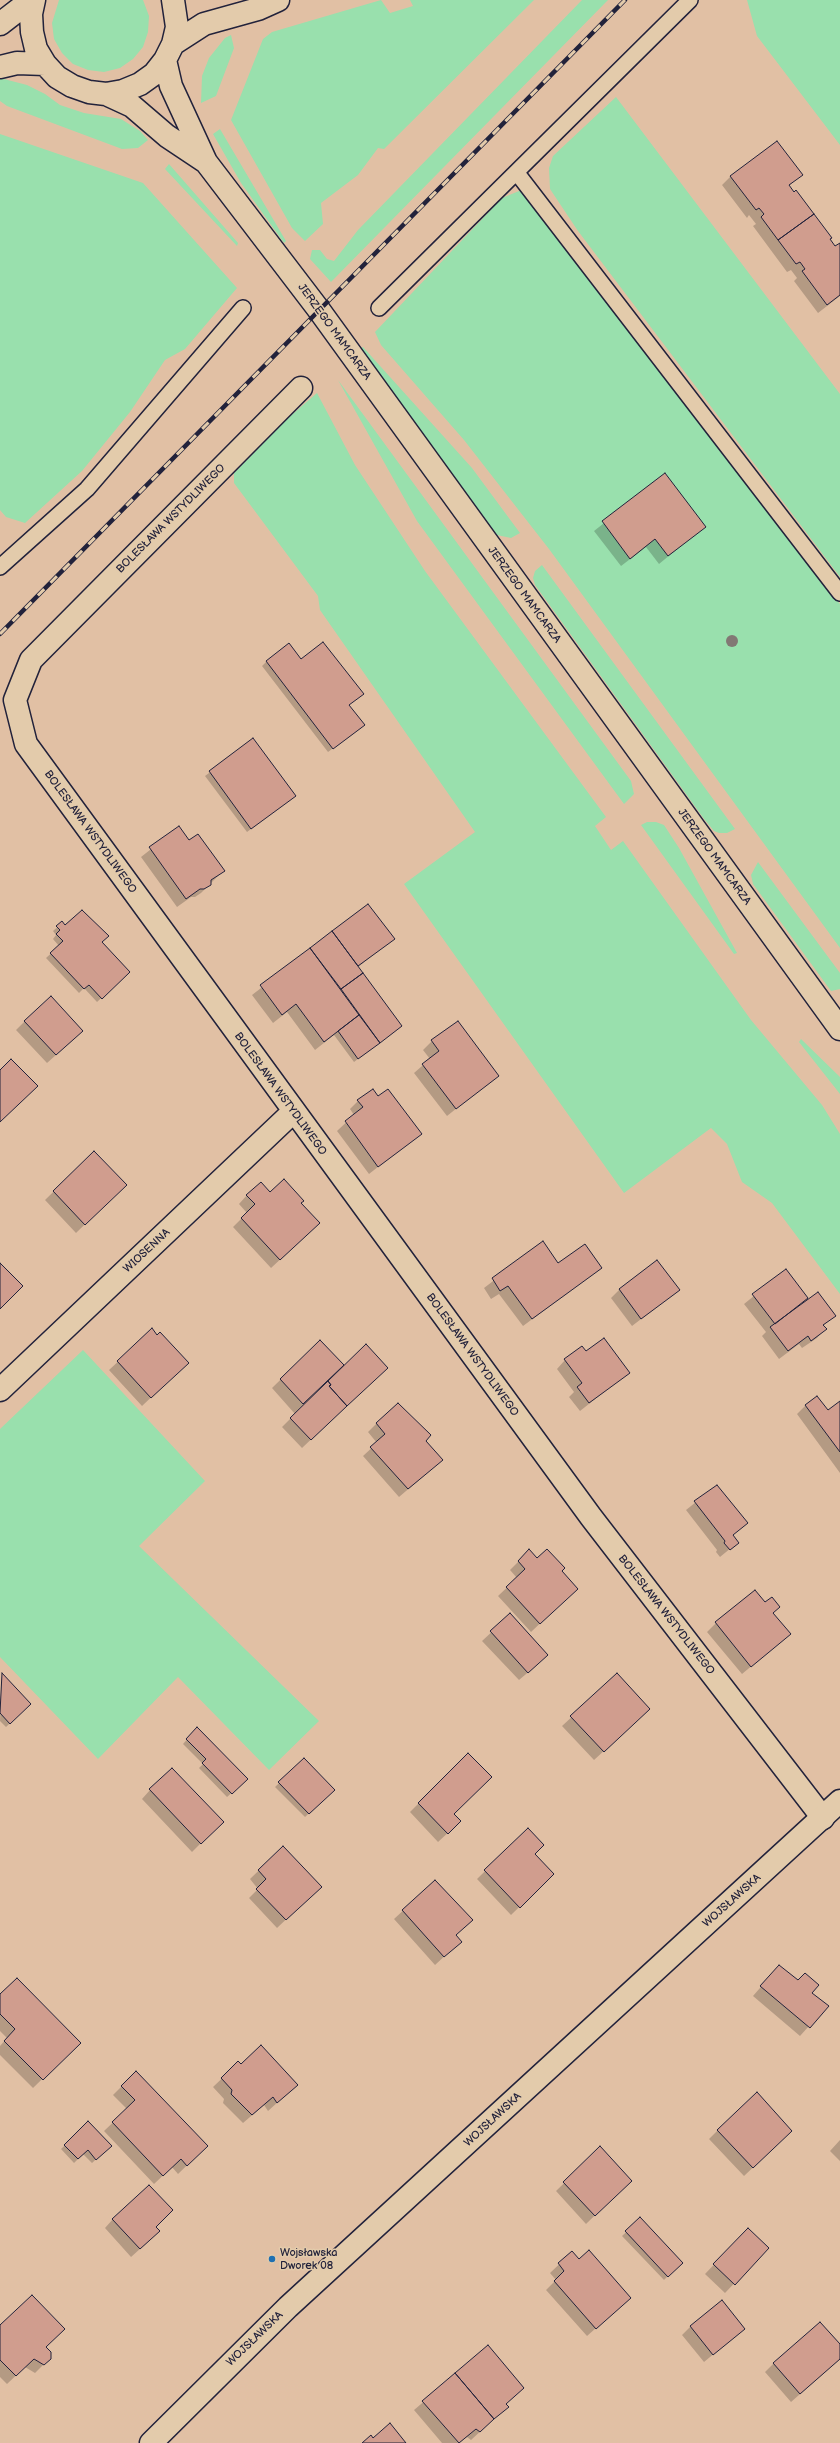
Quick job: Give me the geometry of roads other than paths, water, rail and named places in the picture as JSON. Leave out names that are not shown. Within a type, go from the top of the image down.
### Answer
[{"type":"street","points":[[0,24],[31,0]]},
{"type":"street","points":[[34,0],[31,14],[32,32],[36,49],[45,64],[57,77],[72,86],[88,92],[106,94],[123,91],[140,84],[154,74],[169,52],[177,27],[173,0]]},
{"type":"street","points":[[169,52],[204,24],[258,9],[278,0]]},
{"type":"street","name":"JERZEGO MAMCARZA","points":[[169,52],[171,86],[206,162],[323,317],[840,1029]]},
{"type":"street","points":[[0,67],[17,63],[45,64]]},
{"type":"street","name":"JERZEGO MAMCARZA","points":[[106,94],[132,106],[167,136],[206,162]]},
{"type":"street","name":"BOLESŁAWA WSTYDLIWEGO","points":[[301,388],[32,660],[15,700],[26,744],[293,1112],[590,1517],[823,1818]]},
{"type":"street","name":"WIOSENNA","points":[[0,1390],[293,1112]]},
{"type":"street","name":"WOJSŁAWSKA","points":[[151,2443],[288,2307],[840,1801]]},
{"type":"lane","points":[[379,308],[690,0]]},
{"type":"lane","points":[[517,173],[840,593]]},
{"type":"lane","points":[[0,567],[87,489],[243,308]]},
{"type":"railway","points":[[0,634],[625,0]]},
{"type":"place","name":"Wojsławska Dworek 08","points":[[272,2259]]}]
